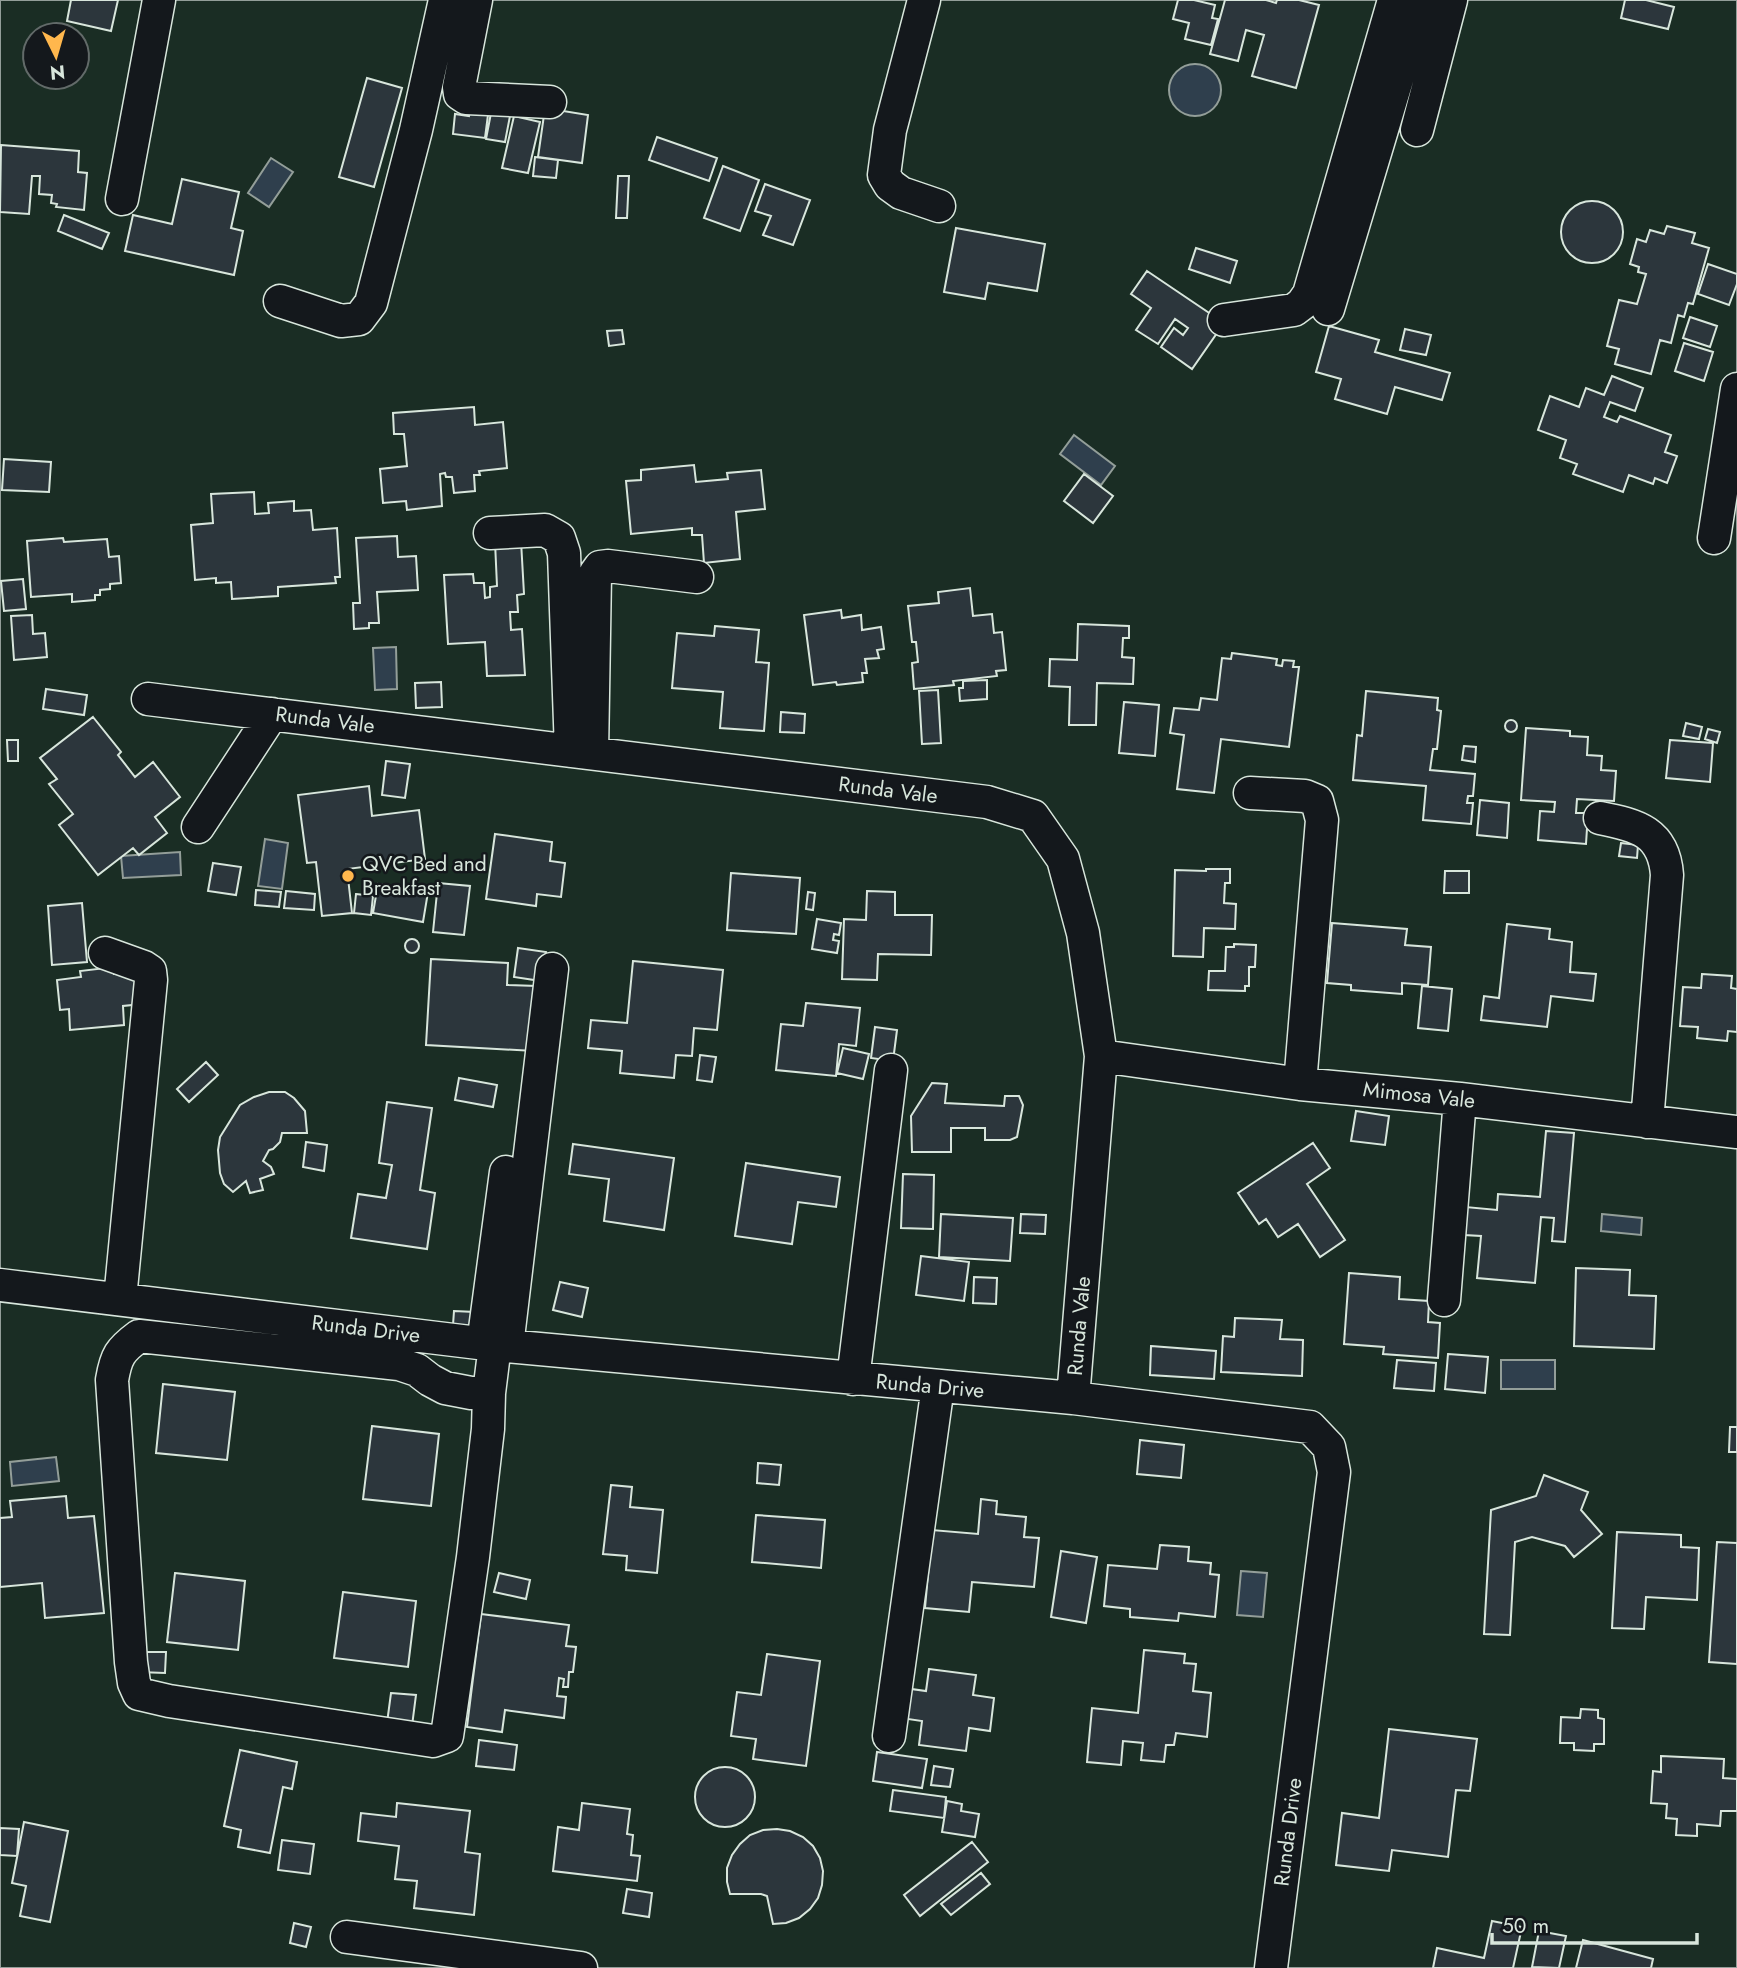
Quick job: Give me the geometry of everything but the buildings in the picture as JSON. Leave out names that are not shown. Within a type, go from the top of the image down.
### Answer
[{"type":"street","points":[[122,199],[159,0]]},
{"type":"street","points":[[280,300],[341,321],[359,319],[371,303],[416,130],[445,0]]},
{"type":"street","points":[[476,0],[458,86],[460,94],[466,98],[550,102]]},
{"type":"street","points":[[924,0],[890,130],[884,175],[890,185],[901,193],[939,206]]},
{"type":"street","points":[[1224,320],[1294,310],[1309,295],[1394,0]]},
{"type":"street","points":[[1328,309],[1421,0]]},
{"type":"street","points":[[1417,130],[1451,0]]},
{"type":"street","points":[[1714,538],[1737,389]]},
{"type":"street","points":[[490,533],[545,530],[559,538],[564,553],[581,752]]},
{"type":"street","points":[[581,752],[595,574],[600,567],[608,566],[697,577]]},
{"type":"street","name":"Runda Vale","points":[[148,699],[987,802],[1033,816],[1063,859],[1083,933],[1101,1056],[1073,1398]]},
{"type":"street","points":[[198,827],[272,714]]},
{"type":"street","points":[[1250,793],[1305,796],[1317,801],[1322,820],[1300,1084]]},
{"type":"street","points":[[1600,818],[1646,831],[1663,851],[1667,865],[1647,1122]]},
{"type":"street","points":[[105,953],[144,967],[150,971],[151,980],[120,1299]]},
{"type":"street","points":[[489,1393],[445,1388],[417,1370],[399,1364],[139,1336],[127,1345],[115,1359],[112,1380],[131,1662],[134,1683],[139,1694],[433,1741],[447,1736],[473,1557],[495,1345],[552,970]]},
{"type":"street","name":"Mimosa Vale","points":[[1101,1056],[1300,1084],[1460,1099],[1737,1132]]},
{"type":"street","points":[[495,1345],[520,1067]]},
{"type":"street","points":[[853,1378],[891,1070]]},
{"type":"street","points":[[1444,1300],[1460,1099]]},
{"type":"street","name":"Runda Drive","points":[[0,1284],[495,1345],[1073,1398],[1310,1427],[1329,1447],[1334,1472],[1271,1968]]},
{"type":"street","points":[[889,1736],[938,1387]]},
{"type":"street","points":[[347,1937],[581,1968]]},
{"type":"green space","points":[[0,0],[1737,0],[1737,1968],[0,1968]]},
{"type":"water","points":[[1195,64],[1214,71],[1221,90],[1214,109],[1195,116],[1176,109],[1169,90],[1176,71]]},
{"type":"water","points":[[271,158],[293,172],[269,207],[248,193]]},
{"type":"water","points":[[1074,435],[1115,466],[1101,485],[1060,454]]},
{"type":"water","points":[[396,647],[397,689],[375,690],[373,648]]},
{"type":"water","points":[[265,839],[288,843],[282,889],[258,886]]},
{"type":"water","points":[[180,852],[181,875],[123,878],[121,856]]},
{"type":"water","points":[[1602,1214],[1642,1218],[1641,1235],[1601,1231]]},
{"type":"water","points":[[1501,1360],[1555,1360],[1555,1389],[1501,1389]]},
{"type":"water","points":[[56,1457],[59,1481],[12,1486],[10,1462]]},
{"type":"water","points":[[1241,1571],[1267,1573],[1263,1617],[1237,1615]]},
{"type":"place","name":"QVC Bed and Breakfast","points":[[348,876]]}]
